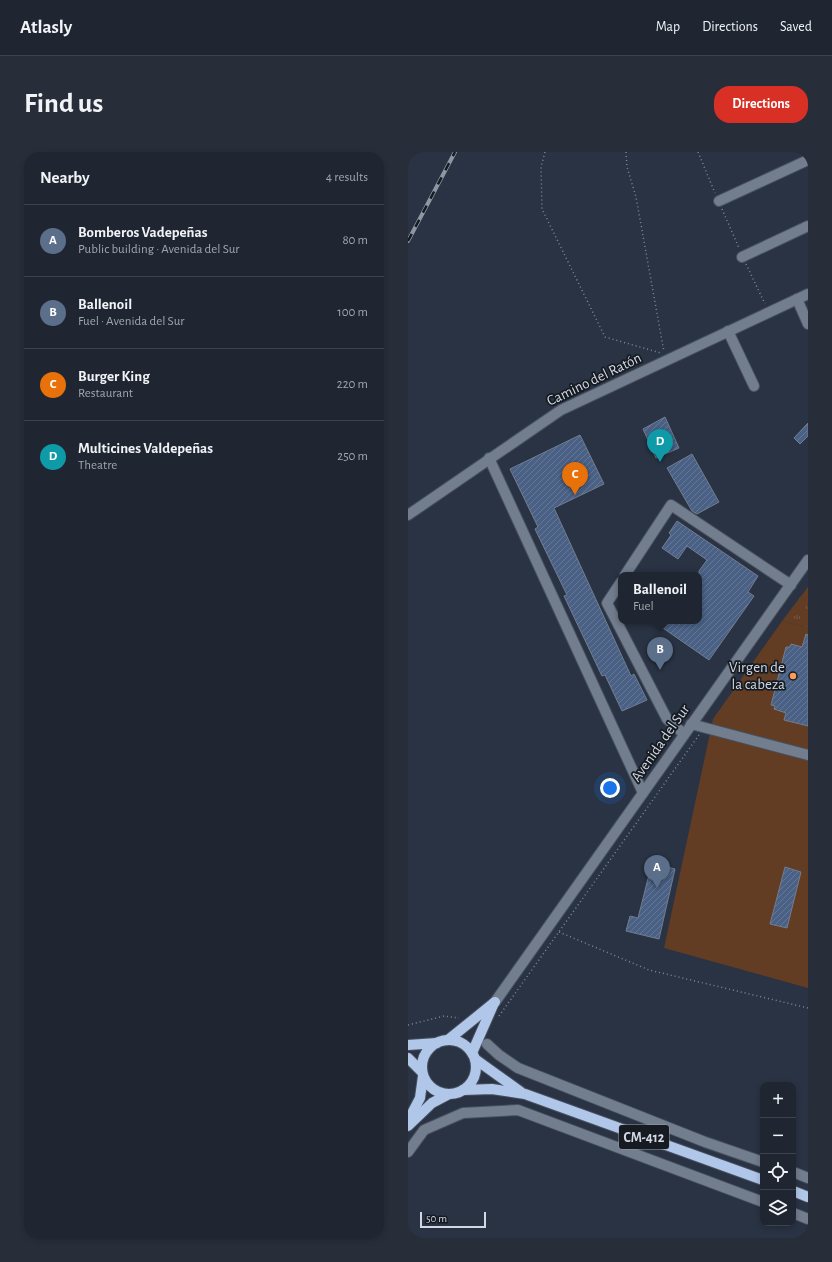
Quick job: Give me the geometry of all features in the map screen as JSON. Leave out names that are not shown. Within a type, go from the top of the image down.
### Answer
[{"type":"main road","name":"Avenida del Sur","points":[[448,1040],[495,1002]]},
{"type":"main road","name":"Avenida del Sur","points":[[474,1056],[495,1002]]},
{"type":"main road","name":"CM-412","points":[[448,1040],[462,1043],[474,1056],[525,1094]]},
{"type":"main road","points":[[408,1045],[436,1043],[448,1040]]},
{"type":"main road","points":[[408,1122],[420,1098],[425,1055],[436,1043]]},
{"type":"main road","points":[[463,1090],[470,1085],[474,1077],[476,1068],[474,1056]]},
{"type":"main road","points":[[408,1058],[423,1074],[433,1089],[449,1094]]},
{"type":"main road","name":"CM-412","points":[[449,1094],[463,1090],[492,1088],[525,1094],[760,1179]]},
{"type":"main road","points":[[408,1126],[432,1103],[449,1094]]},
{"type":"main road","points":[[796,1192],[808,1197]]},
{"type":"street","points":[[719,201],[808,160]]},
{"type":"street","points":[[742,257],[808,226]]},
{"type":"street","name":"Camino del Ratón","points":[[408,514],[560,410],[808,294]]},
{"type":"street","points":[[797,299],[808,324]]},
{"type":"street","points":[[728,331],[754,386]]},
{"type":"street","points":[[489,458],[643,793]]},
{"type":"street","points":[[627,572],[672,505],[791,585]]},
{"type":"street","name":"Avenida del Sur","points":[[495,1002],[808,560]]},
{"type":"street","points":[[618,586],[607,603],[667,719],[684,734]]},
{"type":"street","points":[[691,724],[808,755]]},
{"type":"street","points":[[487,1044],[499,1055],[518,1068],[705,1142],[760,1161]]},
{"type":"street","points":[[408,1152],[424,1130],[463,1113],[518,1110],[760,1201]]},
{"type":"street","points":[[796,1173],[808,1178]]},
{"type":"street","points":[[796,1214],[808,1219]]},
{"type":"path","points":[[545,152],[541,167],[542,209],[606,337],[664,354],[636,197],[627,167],[626,152]]},
{"type":"path","points":[[698,152],[742,257],[769,312]]},
{"type":"path","points":[[496,1020],[700,734]]},
{"type":"path","points":[[559,932],[649,970],[808,1008]]},
{"type":"path","points":[[408,1025],[444,1016],[473,1020]]},
{"type":"green space","points":[[808,587],[808,628],[782,621]]},
{"type":"green space","points":[[782,621],[808,628],[808,988],[664,948],[713,719]]},
{"type":"building","points":[[665,417],[679,448],[656,458],[643,429]]},
{"type":"building","points":[[808,423],[808,436],[800,444],[794,438]]},
{"type":"building","points":[[580,435],[604,484],[554,508],[631,676],[634,674],[647,700],[622,711],[605,675],[602,676],[564,596],[567,595],[535,529],[538,527],[510,469]]},
{"type":"building","points":[[692,454],[719,502],[697,514],[692,511],[667,468]]},
{"type":"building","points":[[677,521],[758,576],[748,592],[754,596],[709,660],[660,626],[662,624],[702,624],[702,572],[699,571],[707,560],[687,546],[678,559],[662,548],[671,535],[669,533]]},
{"type":"building","name":"Virgen de la cabeza","points":[[806,634],[808,635],[808,726],[784,720],[786,713],[774,709],[775,706],[771,705],[786,647],[790,647],[791,644],[802,647]]},
{"type":"building","points":[[652,863],[675,869],[659,939],[626,931],[630,916],[638,918]]},
{"type":"building","points":[[785,867],[801,872],[787,928],[770,924]]},
{"type":"railway","points":[[408,241],[455,152]]},
{"type":"place","name":"Multicines Valdepeñas","points":[[660,462]]},
{"type":"place","name":"Burger King","points":[[575,495]]},
{"type":"place","name":"Ballenoil","points":[[660,670]]},
{"type":"place","name":"Virgen de la cabeza","points":[[793,676]]},
{"type":"place","name":"Bomberos Vadepeñas","points":[[657,888]]}]
